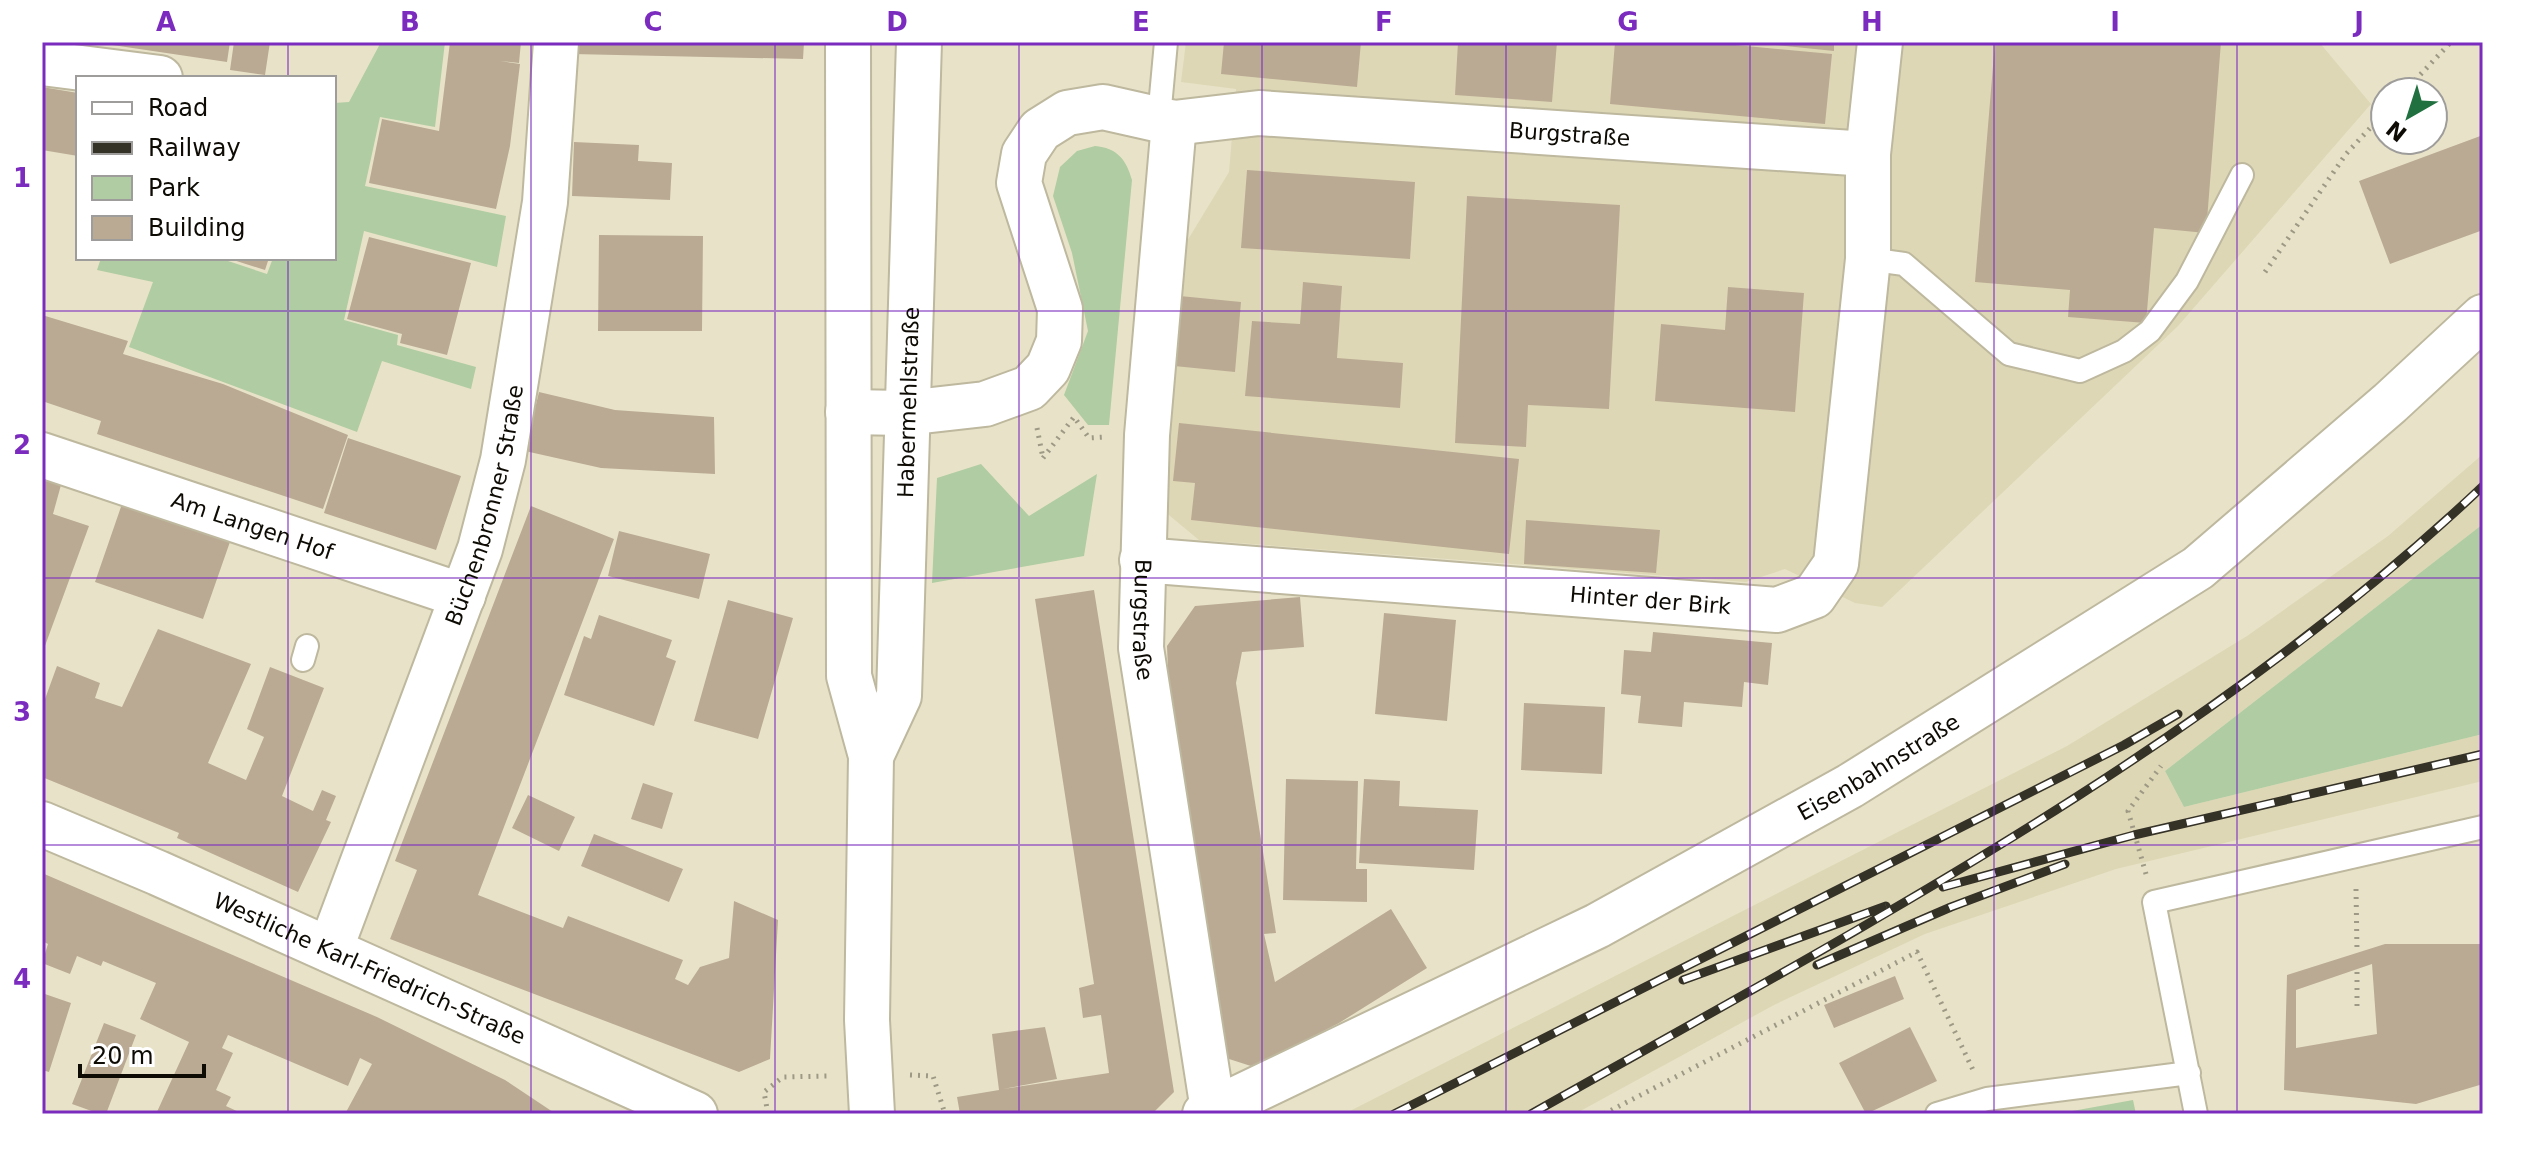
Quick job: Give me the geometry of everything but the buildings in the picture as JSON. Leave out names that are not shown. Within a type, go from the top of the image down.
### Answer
[{"type":"street","name":"Büchenbronner Straße","points":[[330,950],[463,596],[503,460],[521,368],[545,202],[556,42]]},
{"type":"street","name":"Habermehlstraße","points":[[848,42],[849,676],[871,756],[867,1020],[872,1114]]},
{"type":"street","name":"Habermehlstraße","points":[[871,756],[899,696],[905,413],[919,42]]},
{"type":"street","points":[[1868,259],[1868,154],[1880,42]]},
{"type":"street","points":[[42,63],[144,76]]},
{"type":"street","name":"Burgstraße","points":[[848,412],[905,413],[985,404],[1029,388],[1048,368],[1059,341],[1060,309],[1019,183],[1024,154],[1040,130],[1067,113],[1103,107],[1167,121],[1259,113],[1868,154]]},
{"type":"street","name":"Burgstraße","points":[[1167,121],[1147,435],[1141,648],[1209,1112]]},
{"type":"street","name":"Hinter der Birk","points":[[1142,560],[1777,610],[1814,596],[1836,564],[1868,259]]},
{"type":"street","name":"Eisenbahnstraße","points":[[1209,1112],[1597,926],[1850,786],[2198,568],[2390,403],[2483,317]]},
{"type":"street","name":"Am Langen Hof","points":[[42,455],[330,564],[463,596]]},
{"type":"street","name":"Westliche Karl-Friedrich-Straße","points":[[42,824],[695,1114]]},
{"type":"lane","name":"Burgstraße","points":[[1166,42],[1167,121]]},
{"type":"lane","points":[[1868,259],[1904,264],[2009,354],[2080,371],[2124,351],[2150,331],[2187,281],[2242,175]]},
{"type":"lane","points":[[2196,1114],[2154,902],[2483,827]]},
{"type":"lane","points":[[1937,1114],[1987,1099],[2189,1073]]},
{"type":"path","points":[[2419,76],[2451,42]]},
{"type":"path","points":[[2265,272],[2327,179],[2369,130]]},
{"type":"path","points":[[1043,458],[1074,417],[1089,438]]},
{"type":"path","points":[[2154,902],[2128,811],[2161,766]]},
{"type":"path","points":[[2356,856],[2357,951]]},
{"type":"path","points":[[1604,1114],[1917,952],[1987,1099]]},
{"type":"path","points":[[2357,969],[2357,1006]]},
{"type":"shaded area","points":[[1186,42],[2319,42],[2369,102],[2369,106],[2178,326],[1882,607],[1855,603],[1785,569],[1746,582],[1199,540],[1158,506],[1181,251],[1229,172],[1236,89],[1181,82]]},
{"type":"shaded area","points":[[2483,454],[2483,524],[2165,771],[2184,807],[2483,734],[2483,781],[2116,869],[1925,934],[1774,1005],[1575,1114],[1344,1114],[2067,746],[2247,636],[2388,536]]},
{"type":"green space","points":[[381,42],[445,42],[435,127],[380,117],[365,186],[506,216],[497,267],[364,231],[344,320],[398,335],[397,345],[476,367],[471,389],[382,361],[357,432],[129,347],[153,282],[97,270],[100,260],[225,260],[267,274],[272,260],[336,260],[336,103],[349,102]]},
{"type":"green space","points":[[1095,146],[1109,149],[1120,156],[1132,180],[1109,425],[1088,425],[1064,395],[1088,331],[1072,253],[1053,196],[1060,167],[1077,151]]},
{"type":"green space","points":[[981,464],[1029,516],[1097,474],[1084,556],[932,583],[937,478]]},
{"type":"green space","points":[[2483,524],[2483,734],[2184,807],[2165,771]]},
{"type":"green space","points":[[2133,1100],[2136,1114],[2056,1114]]},
{"type":"railway","points":[[1531,1114],[1904,903],[2147,751],[2264,668],[2376,580],[2483,486]]},
{"type":"railway","points":[[1394,1114],[2124,745],[2178,714]]},
{"type":"railway","points":[[1943,887],[2134,835],[2483,754]]},
{"type":"railway","points":[[1817,965],[1951,907],[2065,864]]},
{"type":"railway","points":[[1683,980],[1886,906]]}]
